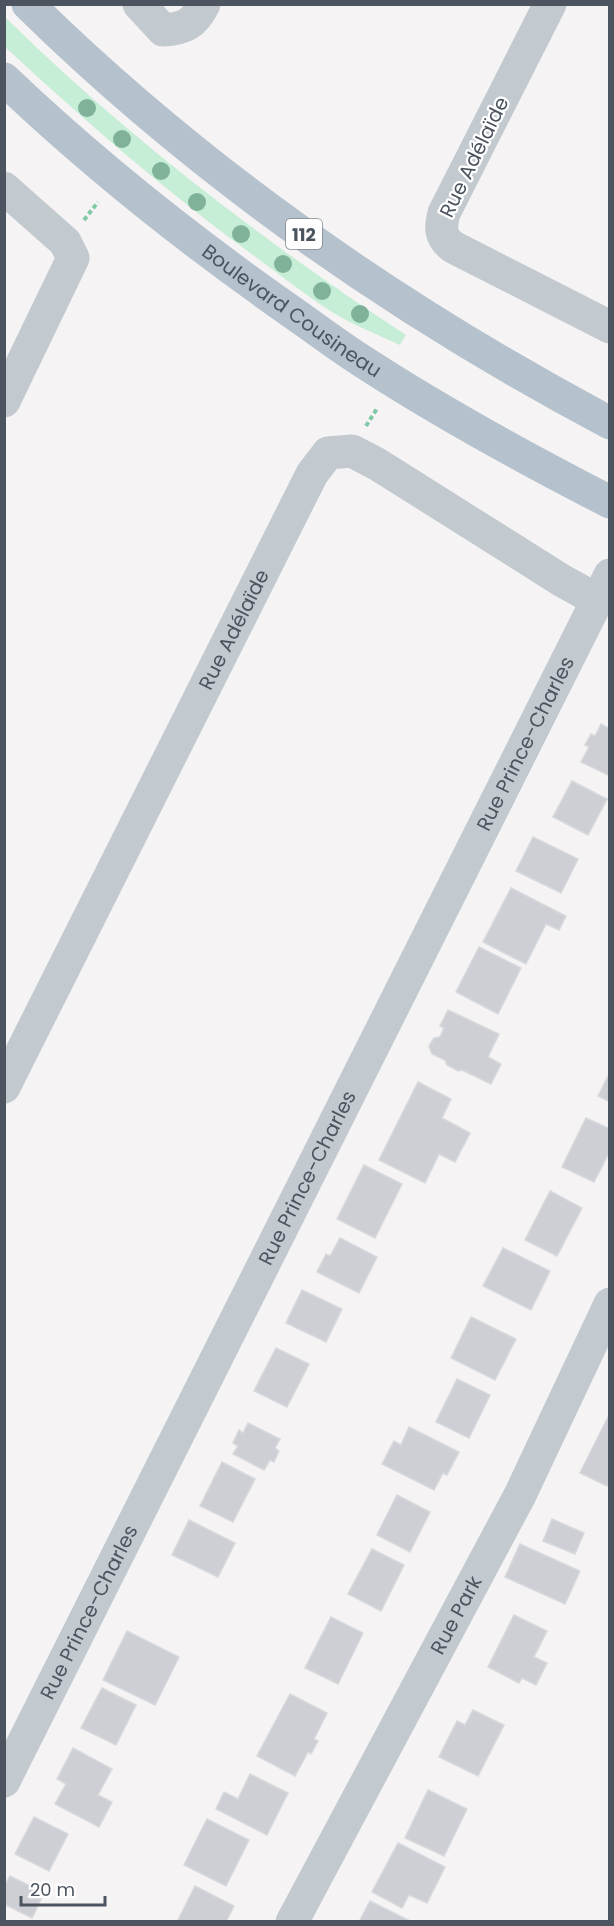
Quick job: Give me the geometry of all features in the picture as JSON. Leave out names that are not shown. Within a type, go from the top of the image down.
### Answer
[{"type":"main road","name":"112","points":[[28,4],[117,86],[191,149],[304,234],[452,333],[609,423]]},
{"type":"main road","name":"Boulevard Cousineau","points":[[4,79],[81,149],[147,204],[228,267],[363,362],[450,415],[609,502]]},
{"type":"street","points":[[139,4],[163,30],[182,29],[201,12],[204,4]]},
{"type":"street","name":"Rue Adélaïde","points":[[550,4],[444,213],[441,228],[444,239],[453,247],[609,327]]},
{"type":"street","points":[[4,188],[65,242],[73,258],[4,400]]},
{"type":"street","name":"Rue Adélaïde","points":[[4,1087],[312,474],[328,453],[352,451],[378,464],[542,568],[603,588]]},
{"type":"street","name":"Rue Prince-Charles","points":[[4,1781],[603,588]]},
{"type":"street","name":"Rue Park","points":[[292,1922],[520,1495],[609,1304]]},
{"type":"path","points":[[83,221],[100,200]]},
{"type":"path","points":[[365,429],[380,404]]},
{"type":"green space","points":[[5,17],[99,104],[198,186],[300,263],[406,335],[400,345],[342,318],[319,304],[220,231],[157,180],[5,47]]},
{"type":"building","points":[[601,724],[610,729],[610,776],[581,762],[589,747],[585,745],[591,734],[595,736]]},
{"type":"building","points":[[572,781],[607,799],[588,835],[553,817]]},
{"type":"building","points":[[533,837],[578,859],[561,893],[516,871]]},
{"type":"building","points":[[511,888],[566,916],[559,930],[546,924],[526,964],[483,942]]},
{"type":"building","points":[[479,947],[521,968],[498,1014],[456,992]]},
{"type":"building","points":[[448,1010],[499,1034],[488,1057],[501,1064],[491,1084],[462,1070],[458,1071],[447,1065],[445,1060],[432,1054],[429,1046],[434,1038],[440,1037],[444,1028],[440,1026]]},
{"type":"building","points":[[610,1072],[610,1102],[598,1096]]},
{"type":"building","points":[[418,1082],[451,1099],[442,1118],[470,1133],[455,1162],[439,1154],[425,1183],[379,1160]]},
{"type":"building","points":[[586,1118],[610,1129],[610,1151],[594,1182],[562,1167]]},
{"type":"building","points":[[364,1165],[402,1184],[375,1238],[337,1219]]},
{"type":"building","points":[[550,1191],[582,1208],[557,1256],[525,1240]]},
{"type":"building","points":[[340,1238],[377,1257],[359,1293],[317,1272],[326,1254],[330,1256]]},
{"type":"building","points":[[503,1248],[550,1271],[531,1310],[483,1286]]},
{"type":"building","points":[[302,1290],[342,1309],[326,1342],[286,1323]]},
{"type":"building","points":[[471,1317],[516,1339],[495,1380],[451,1358]]},
{"type":"building","points":[[276,1348],[309,1364],[287,1407],[254,1391]]},
{"type":"building","points":[[457,1379],[490,1395],[469,1438],[436,1422]]},
{"type":"building","points":[[609,1415],[610,1481],[607,1486],[580,1473]]},
{"type":"building","points":[[248,1423],[280,1439],[275,1448],[279,1451],[274,1462],[270,1460],[264,1470],[233,1454],[238,1446],[233,1443],[239,1430],[243,1433]]},
{"type":"building","points":[[409,1427],[459,1452],[447,1475],[443,1473],[434,1490],[382,1464],[394,1441],[401,1445]]},
{"type":"building","points":[[222,1462],[255,1479],[233,1522],[200,1506]]},
{"type":"building","points":[[397,1495],[430,1512],[410,1552],[377,1535]]},
{"type":"building","points":[[552,1519],[584,1533],[575,1554],[543,1541]]},
{"type":"building","points":[[189,1520],[235,1543],[218,1577],[172,1555]]},
{"type":"building","points":[[520,1544],[580,1571],[565,1604],[505,1577]]},
{"type":"building","points":[[372,1549],[404,1565],[381,1611],[348,1594]]},
{"type":"building","points":[[514,1615],[547,1631],[534,1657],[547,1663],[536,1685],[522,1678],[519,1683],[488,1667]]},
{"type":"building","points":[[331,1617],[363,1633],[338,1684],[305,1668]]},
{"type":"building","points":[[127,1631],[179,1657],[155,1705],[103,1680]]},
{"type":"building","points":[[102,1688],[136,1705],[116,1745],[81,1728]]},
{"type":"building","points":[[290,1694],[327,1713],[314,1739],[318,1741],[311,1754],[308,1752],[295,1776],[257,1756]]},
{"type":"building","points":[[473,1710],[504,1725],[478,1776],[439,1757],[457,1721],[465,1725]]},
{"type":"building","points":[[73,1748],[112,1769],[98,1795],[112,1802],[99,1827],[55,1804],[66,1784],[57,1779]]},
{"type":"building","points":[[250,1774],[288,1793],[267,1835],[216,1809],[224,1792],[238,1799]]},
{"type":"building","points":[[428,1790],[467,1809],[444,1856],[405,1838]]},
{"type":"building","points":[[34,1817],[68,1834],[49,1871],[15,1854]]},
{"type":"building","points":[[207,1819],[249,1840],[226,1886],[184,1865]]},
{"type":"building","points":[[398,1843],[445,1867],[427,1903],[409,1895],[402,1908],[372,1892]]},
{"type":"building","points":[[10,1876],[44,1893],[32,1918],[4,1904],[4,1887]]},
{"type":"building","points":[[195,1886],[234,1906],[226,1922],[177,1922]]},
{"type":"building","points":[[370,1901],[412,1922],[359,1922]]}]
